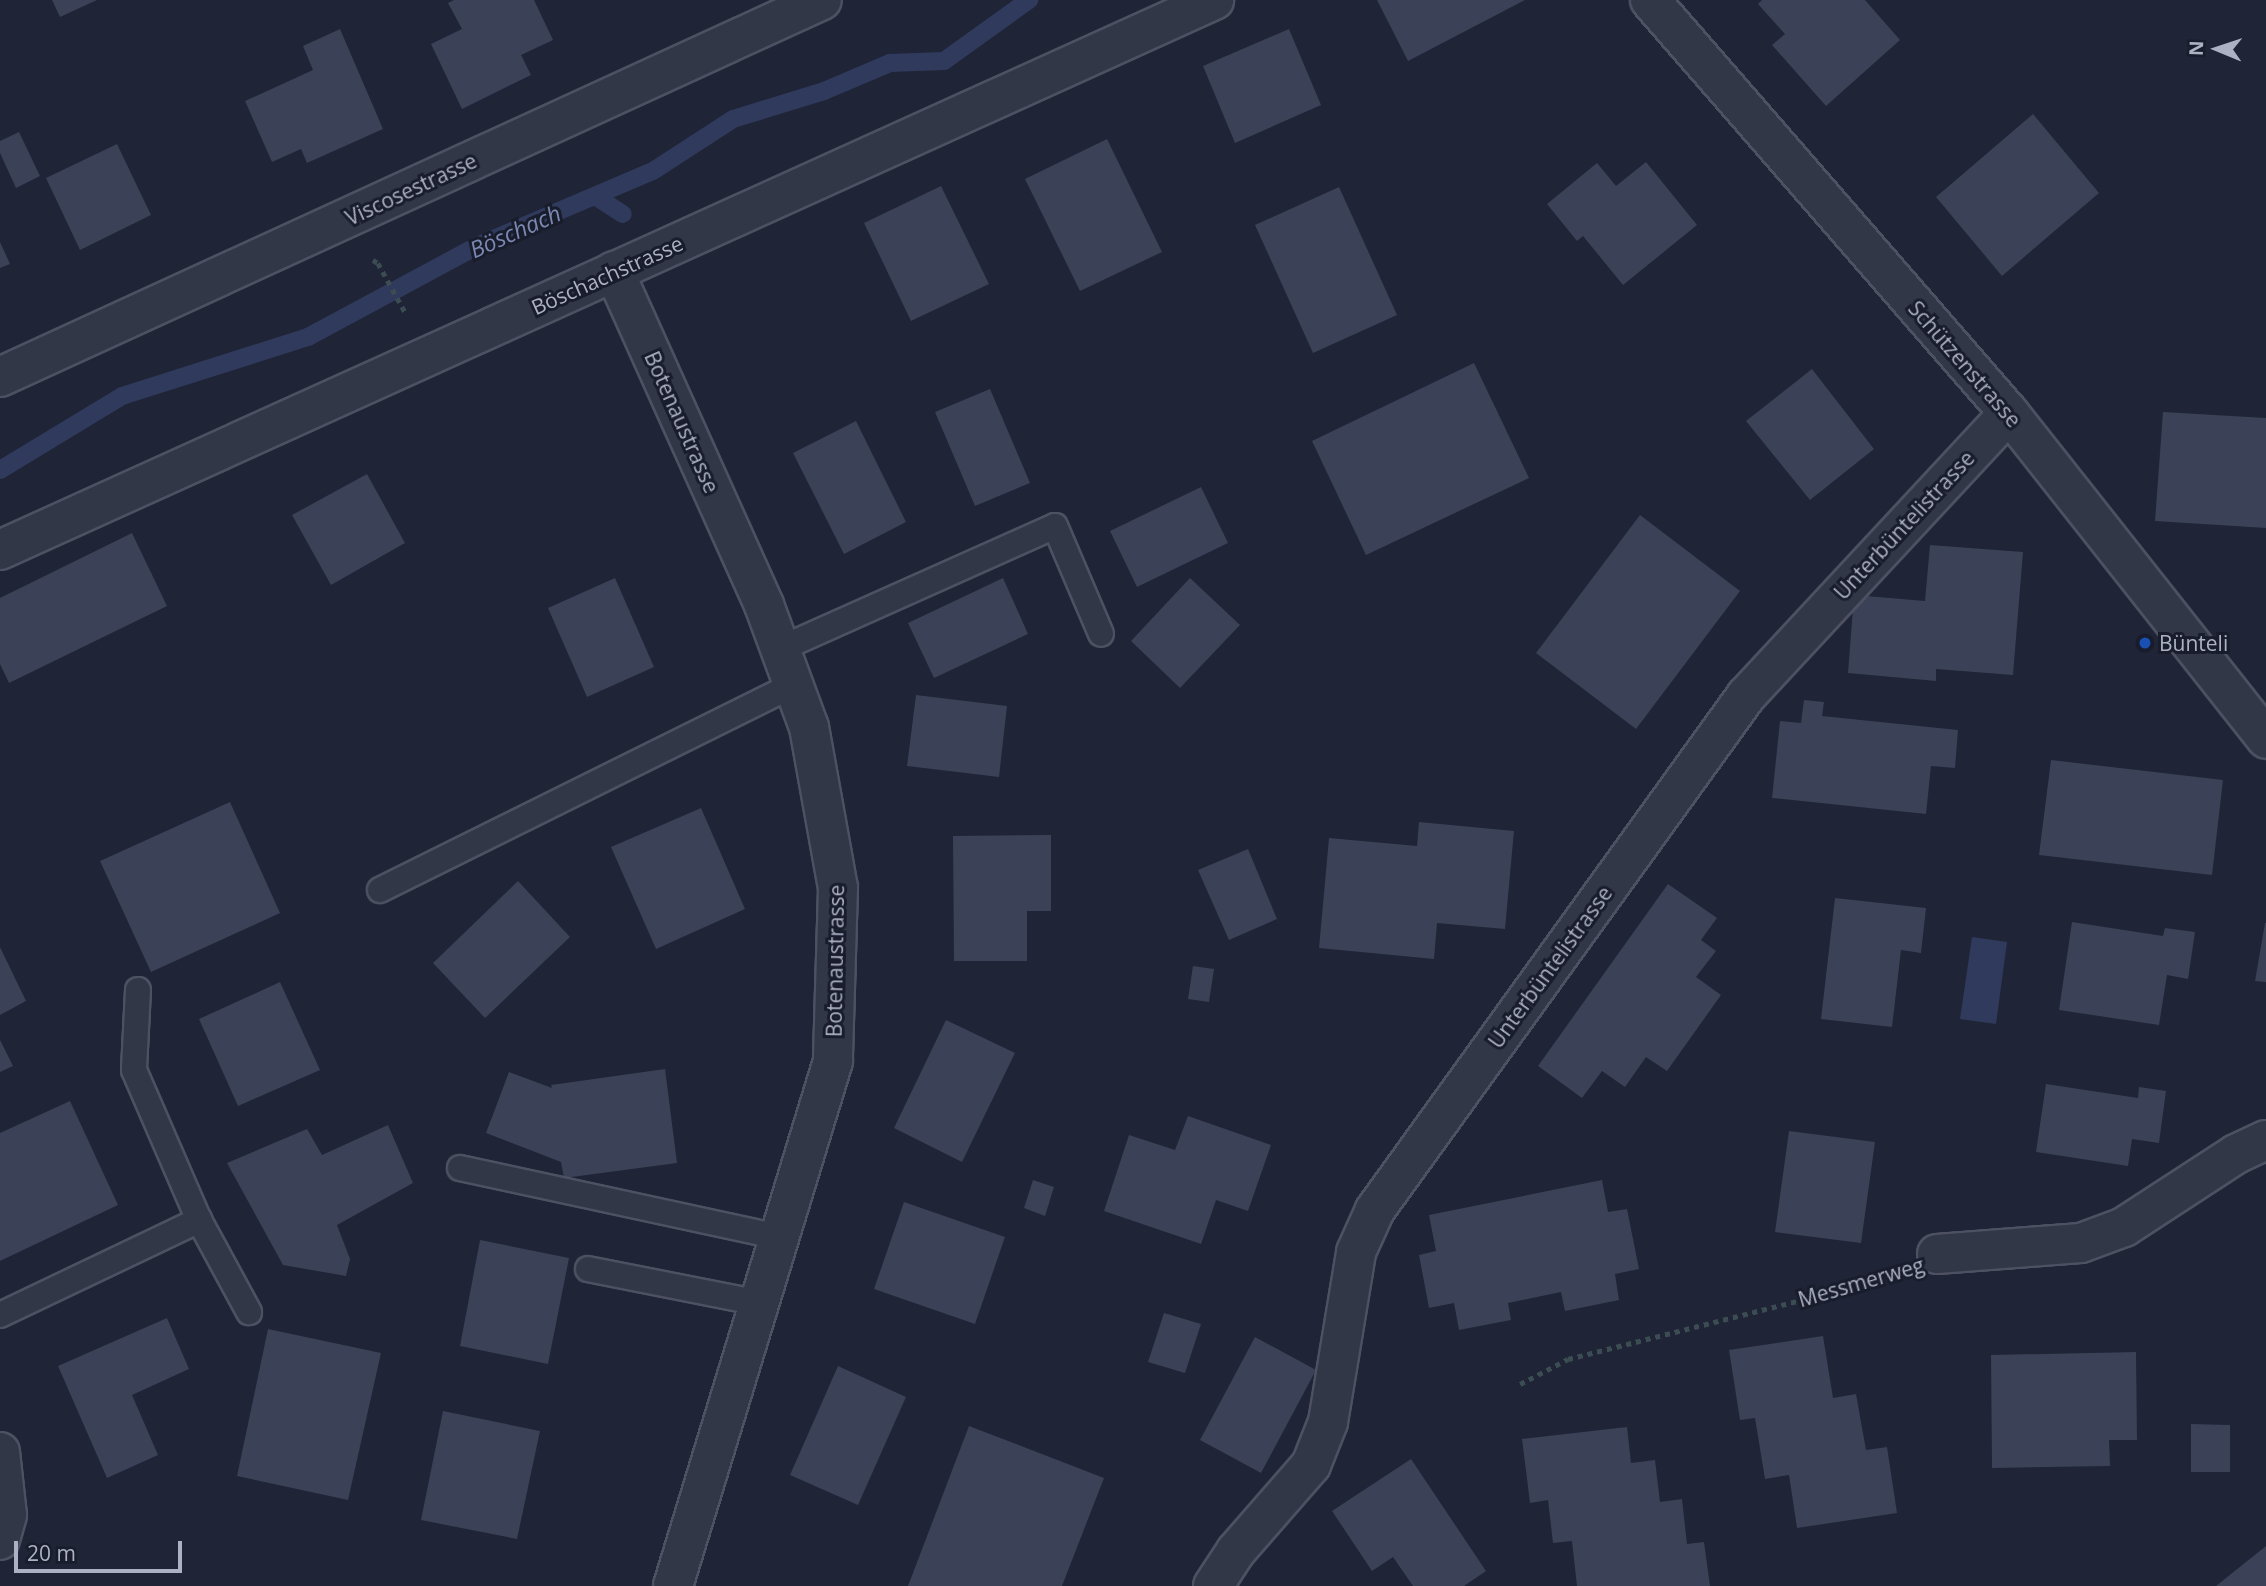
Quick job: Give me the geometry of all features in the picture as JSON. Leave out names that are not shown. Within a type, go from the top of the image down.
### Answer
[{"type":"street","name":"Viscosestrasse","points":[[0,377],[822,0]]},
{"type":"street","name":"Böschachstrasse","points":[[0,550],[1214,0]]},
{"type":"street","name":"Schützenstrasse","points":[[1650,0],[2008,413],[2266,738]]},
{"type":"street","name":"Botenaustrasse","points":[[614,271],[764,605],[809,726],[838,888],[833,1061],[673,1586]]},
{"type":"street","name":"Unterbüntelistrasse","points":[[1213,1586],[1236,1551],[1311,1465],[1328,1422],[1356,1252],[1376,1210],[1746,696],[2008,413]]},
{"type":"street","name":"Messmerweg","points":[[1937,1254],[2081,1243],[2124,1227],[2236,1154],[2266,1140]]},
{"type":"street","points":[[0,1452],[7,1515],[0,1540]]},
{"type":"lane","points":[[780,649],[1055,526],[1101,635]]},
{"type":"lane","points":[[380,890],[793,685]]},
{"type":"lane","points":[[138,990],[134,1070],[199,1220],[249,1312]]},
{"type":"lane","points":[[460,1168],[780,1237]]},
{"type":"lane","points":[[0,1315],[199,1220]]},
{"type":"lane","points":[[588,1269],[760,1303]]},
{"type":"path","points":[[378,263],[405,312]]},
{"type":"path","name":"Messmerweg","points":[[1520,1384],[1568,1359],[1930,1267],[1937,1254]]},
{"type":"water","points":[[1972,937],[2007,942],[1996,1024],[1960,1019]]},
{"type":"building","points":[[52,0],[97,0],[60,17]]},
{"type":"building","points":[[454,0],[534,0],[553,40],[521,55],[531,75],[462,109],[431,44],[462,29],[448,3]]},
{"type":"building","points":[[1377,0],[1525,0],[1408,61]]},
{"type":"building","points":[[1762,0],[1865,0],[1900,40],[1826,106],[1772,45],[1785,34],[1758,4]]},
{"type":"building","points":[[340,29],[383,129],[307,163],[301,149],[272,162],[245,101],[313,70],[303,46]]},
{"type":"building","points":[[1289,29],[1321,105],[1235,143],[1203,66]]},
{"type":"building","points":[[2033,114],[2099,193],[2002,276],[1936,197]]},
{"type":"building","points":[[19,132],[40,176],[16,188],[0,153],[0,141]]},
{"type":"building","points":[[1107,139],[1162,252],[1080,291],[1025,179]]},
{"type":"building","points":[[117,144],[151,215],[80,250],[46,178]]},
{"type":"building","points":[[1646,162],[1697,225],[1623,285],[1583,236],[1577,241],[1547,204],[1597,163],[1616,186]]},
{"type":"building","points":[[941,186],[989,284],[911,321],[864,223]]},
{"type":"building","points":[[1339,187],[1397,315],[1313,353],[1255,225]]},
{"type":"building","points":[[0,242],[10,264],[0,268]]},
{"type":"building","points":[[1474,363],[1529,478],[1366,555],[1312,441]]},
{"type":"building","points":[[1812,369],[1874,449],[1810,500],[1746,421]]},
{"type":"building","points":[[990,389],[1030,483],[975,506],[935,412]]},
{"type":"building","points":[[2163,412],[2266,418],[2266,528],[2155,521]]},
{"type":"building","points":[[856,421],[906,522],[844,554],[793,453]]},
{"type":"building","points":[[367,474],[405,543],[331,585],[292,515]]},
{"type":"building","points":[[1201,487],[1228,543],[1137,587],[1110,531]]},
{"type":"building","points":[[1640,515],[1740,591],[1636,729],[1536,653]]},
{"type":"building","points":[[132,533],[167,606],[9,683],[0,664],[0,598]]},
{"type":"building","points":[[1930,545],[2023,552],[2013,675],[1936,669],[1936,681],[1848,673],[1854,595],[1925,601]]},
{"type":"building","points":[[615,578],[654,667],[587,697],[548,608]]},
{"type":"building","points":[[1003,578],[1028,634],[934,678],[908,623]]},
{"type":"building","points":[[1190,578],[1240,625],[1180,688],[1131,641]]},
{"type":"building","points":[[916,695],[1007,706],[999,777],[907,766]]},
{"type":"building","points":[[1804,700],[1824,702],[1822,716],[1958,730],[1955,768],[1931,766],[1926,814],[1772,798],[1780,721],[1801,723]]},
{"type":"building","points":[[2051,760],[2223,780],[2212,875],[2039,855]]},
{"type":"building","points":[[230,802],[280,913],[151,972],[100,861]]},
{"type":"building","points":[[701,808],[745,909],[656,949],[611,847]]},
{"type":"building","points":[[1419,822],[1514,831],[1505,929],[1437,923],[1434,959],[1319,948],[1329,838],[1417,846]]},
{"type":"building","points":[[1051,835],[1051,911],[1027,911],[1027,961],[954,961],[953,836]]},
{"type":"building","points":[[1248,849],[1277,919],[1229,940],[1198,870]]},
{"type":"building","points":[[518,881],[570,937],[485,1018],[433,963]]},
{"type":"building","points":[[1668,884],[1717,918],[1701,940],[1716,951],[1696,977],[1721,995],[1667,1071],[1646,1057],[1625,1087],[1602,1071],[1582,1098],[1538,1066]]},
{"type":"building","points":[[1835,898],[1926,908],[1921,953],[1901,950],[1892,1027],[1821,1019]]},
{"type":"building","points":[[2072,922],[2163,936],[2165,928],[2195,932],[2188,979],[2167,975],[2159,1025],[2059,1010]]},
{"type":"building","points":[[2266,923],[2266,982],[2255,981]]},
{"type":"building","points":[[0,947],[26,1001],[0,1015]]},
{"type":"building","points":[[1193,966],[1214,969],[1209,1002],[1188,999]]},
{"type":"building","points":[[280,982],[320,1070],[238,1106],[199,1019]]},
{"type":"building","points":[[946,1020],[1015,1053],[962,1162],[894,1128]]},
{"type":"building","points":[[0,1040],[13,1066],[0,1072]]},
{"type":"building","points":[[665,1069],[677,1163],[564,1178],[561,1162],[486,1133],[509,1072],[552,1088],[551,1085]]},
{"type":"building","points":[[2046,1084],[2138,1098],[2139,1087],[2166,1091],[2159,1143],[2132,1139],[2128,1166],[2036,1152]]},
{"type":"building","points":[[70,1101],[118,1205],[0,1261],[0,1133]]},
{"type":"building","points":[[1188,1116],[1271,1145],[1248,1211],[1216,1200],[1201,1244],[1104,1211],[1129,1135],[1175,1150]]},
{"type":"building","points":[[388,1125],[413,1183],[337,1225],[350,1259],[346,1276],[283,1265],[227,1163],[307,1129],[322,1155]]},
{"type":"building","points":[[1789,1131],[1875,1142],[1861,1243],[1775,1232]]},
{"type":"building","points":[[1033,1180],[1054,1187],[1045,1216],[1024,1208]]},
{"type":"building","points":[[1602,1180],[1608,1212],[1627,1209],[1639,1269],[1615,1274],[1619,1300],[1565,1311],[1561,1292],[1508,1303],[1511,1320],[1459,1330],[1454,1303],[1429,1308],[1419,1255],[1436,1251],[1429,1215]]},
{"type":"building","points":[[904,1202],[1005,1237],[975,1324],[874,1289]]},
{"type":"building","points":[[480,1240],[569,1258],[548,1364],[460,1346]]},
{"type":"building","points":[[1164,1313],[1201,1324],[1185,1373],[1148,1362]]},
{"type":"building","points":[[167,1318],[189,1369],[132,1395],[158,1455],[107,1478],[58,1366]]},
{"type":"building","points":[[268,1329],[381,1353],[348,1500],[237,1476]]},
{"type":"building","points":[[1823,1336],[1833,1398],[1856,1394],[1866,1450],[1887,1447],[1897,1513],[1797,1528],[1789,1475],[1765,1479],[1755,1418],[1740,1420],[1729,1350]]},
{"type":"building","points":[[1255,1337],[1316,1370],[1261,1473],[1200,1440]]},
{"type":"building","points":[[2136,1352],[2137,1440],[2109,1440],[2110,1466],[1992,1468],[1991,1355]]},
{"type":"building","points":[[838,1366],[906,1397],[858,1505],[790,1475]]},
{"type":"building","points":[[443,1411],[540,1431],[517,1539],[421,1520]]},
{"type":"building","points":[[2191,1424],[2230,1425],[2230,1472],[2191,1472]]},
{"type":"building","points":[[969,1426],[1104,1478],[1062,1586],[908,1586]]},
{"type":"building","points":[[1627,1427],[1631,1463],[1655,1460],[1660,1502],[1682,1499],[1687,1544],[1704,1542],[1710,1586],[1577,1586],[1572,1541],[1553,1543],[1548,1500],[1530,1503],[1522,1439]]},
{"type":"building","points":[[1411,1459],[1486,1571],[1464,1586],[1413,1586],[1393,1557],[1372,1571],[1332,1511]]},
{"type":"building","points":[[2266,1546],[2266,1586],[2216,1586]]},
{"type":"waterway","name":"Böschach","points":[[0,470],[122,396],[308,337],[477,246],[653,171],[733,119],[824,91],[890,63],[944,61],[1029,0]]},
{"type":"waterway","points":[[595,196],[623,214]]},
{"type":"place","name":"Bünteli","points":[[2145,643]]}]
